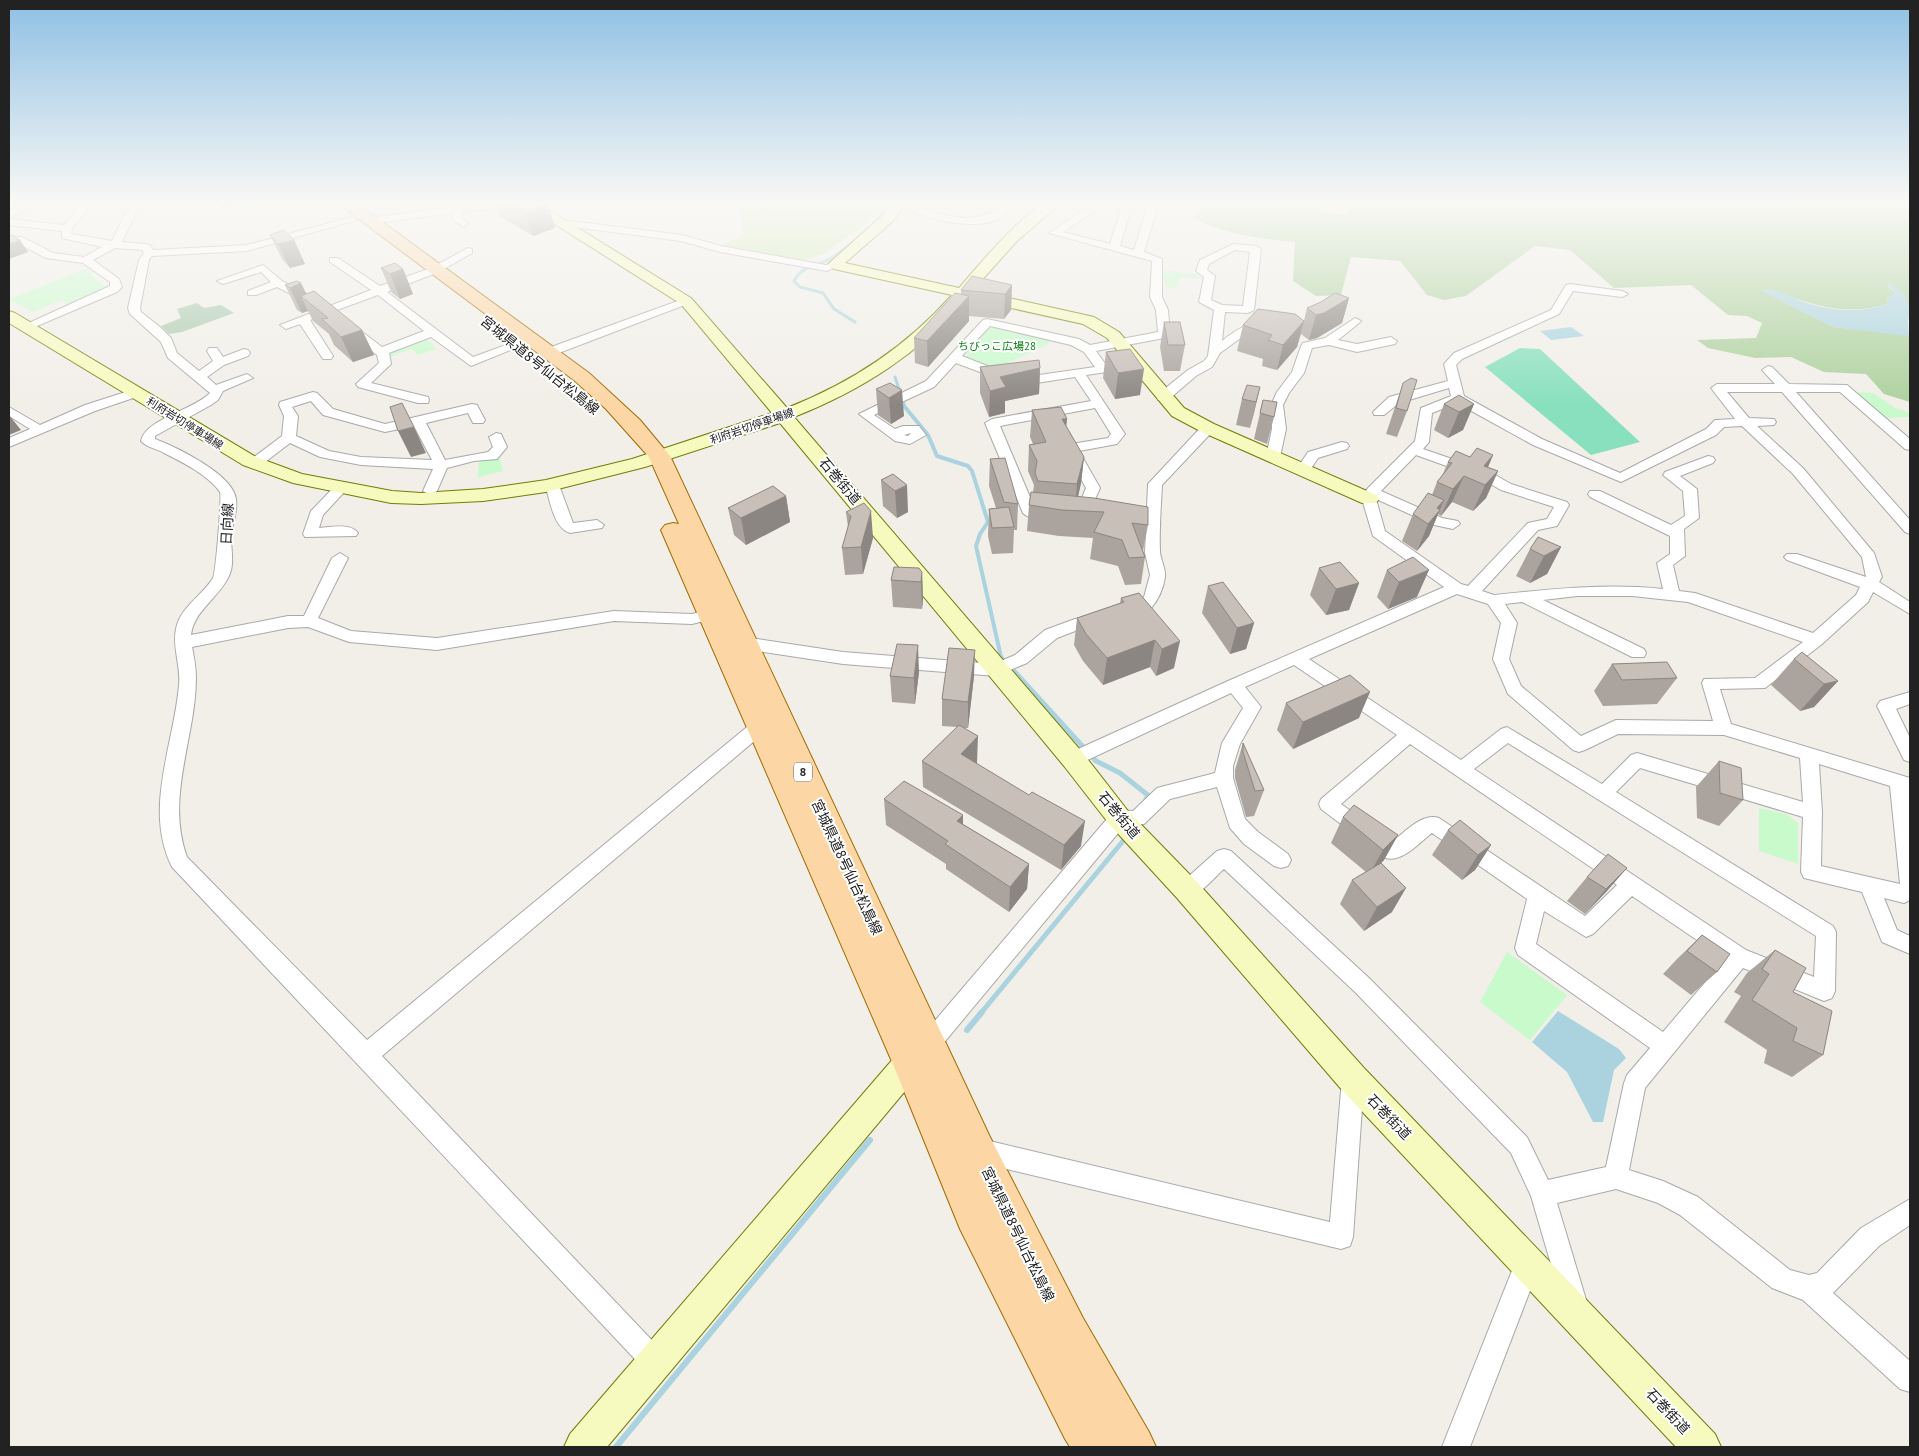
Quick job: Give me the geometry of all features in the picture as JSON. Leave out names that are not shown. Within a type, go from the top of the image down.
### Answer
[{"type":"main road","name":"宮城県道8号仙台松島線","points":[[427,270],[517,345],[569,384],[647,455],[710,614],[759,727],[920,1053],[977,1150],[1068,1333],[1134,1447]]},
{"type":"main road","name":"宮城県道8号仙台松島線","points":[[430,272],[582,377],[617,406],[647,455],[744,643],[920,1053],[974,1215],[1080,1424],[1095,1447]]},
{"type":"street","points":[[9,335],[113,290],[116,287],[115,281],[100,270]]},
{"type":"street","points":[[142,270],[134,308],[136,314],[156,328],[167,341],[172,355],[214,390],[248,378]]},
{"type":"street","points":[[223,281],[257,270]]},
{"type":"street","points":[[265,270],[278,283],[328,309],[380,352],[385,364],[362,384],[424,400]]},
{"type":"street","points":[[349,270],[378,290],[471,362],[517,345]]},
{"type":"street","points":[[286,325],[304,320],[328,309],[434,270]]},
{"type":"street","name":"石巻街道","points":[[637,270],[686,301],[1082,754],[1118,818],[1187,890],[1353,1079],[1577,1313],[1702,1447]]},
{"type":"street","points":[[856,270],[1083,318],[1098,325],[1120,342],[1178,412],[1208,428],[1303,470],[1439,522],[1453,524]]},
{"type":"street","name":"利府岩切停車場線","points":[[377,492],[391,497],[467,496],[552,486],[589,478],[647,455],[837,392],[896,357],[929,330],[971,270]]},
{"type":"street","name":"利府岩切停車場線","points":[[955,292],[977,270]]},
{"type":"street","points":[[1088,350],[1164,334],[1162,310],[1156,297],[1157,270]]},
{"type":"street","points":[[1201,270],[1210,276],[1206,302],[1220,308],[1248,310],[1253,270]]},
{"type":"street","points":[[252,293],[278,283]]},
{"type":"street","points":[[1622,294],[1570,288],[1555,312],[1458,356],[1450,364],[1456,391],[1509,430],[1582,464],[1621,478],[1711,432],[1720,422],[1769,422]]},
{"type":"street","points":[[547,353],[686,301]]},
{"type":"street","points":[[1164,397],[1192,373],[1208,364],[1214,356],[1220,308]]},
{"type":"street","name":"利府岩切停車場線","points":[[9,316],[255,464],[274,472],[341,488],[377,492],[479,488],[536,480],[647,455]]},
{"type":"street","points":[[304,320],[327,356]]},
{"type":"street","points":[[894,434],[865,414],[930,384],[987,322],[1076,342],[1088,350],[1103,368],[1017,382],[955,358]]},
{"type":"street","points":[[1329,341],[1355,322]]},
{"type":"street","points":[[1215,351],[1246,329],[1274,329]]},
{"type":"street","points":[[380,352],[432,332]]},
{"type":"street","points":[[1274,457],[1279,428],[1277,405],[1283,392],[1298,373],[1304,344],[1329,341],[1357,348],[1391,341]]},
{"type":"street","points":[[213,351],[220,362]]},
{"type":"street","points":[[199,377],[220,362],[244,353]]},
{"type":"street","points":[[1768,370],[1787,388],[1892,506],[1910,529]]},
{"type":"street","points":[[1078,372],[1118,434],[1112,441],[1071,448],[1093,488],[1080,516]]},
{"type":"street","points":[[1724,728],[1710,683],[1759,684],[1816,640],[1862,598],[1874,577],[1870,556],[1798,471],[1746,422],[1717,388],[1843,388],[1910,446]]},
{"type":"street","name":"日向線","points":[[214,390],[217,392],[215,397],[158,426],[149,434],[148,441],[168,449],[201,467],[228,493],[229,505],[224,533],[226,559],[222,576],[209,596],[194,610],[186,621],[182,643],[188,678],[170,801],[170,833],[179,861],[366,1055],[654,1362]]},
{"type":"street","points":[[1379,412],[1394,400],[1456,391]]},
{"type":"street","points":[[1371,496],[1422,442],[1426,411],[1456,391]]},
{"type":"street","points":[[9,443],[90,408],[135,393]]},
{"type":"street","points":[[255,464],[288,438],[291,416],[285,406],[312,396],[328,412],[385,428],[472,408],[478,420]]},
{"type":"street","points":[[1098,404],[992,423],[1030,512],[1099,518]]},
{"type":"street","points":[[9,411],[40,430]]},
{"type":"street","points":[[418,421],[441,465]]},
{"type":"street","points":[[744,643],[843,658],[1004,666],[1051,634],[1081,623],[1134,613],[1151,600],[1158,575],[1152,553],[1155,484],[1208,428]]},
{"type":"street","points":[[288,438],[325,454],[362,462],[441,465],[474,457],[492,456],[500,447],[496,437]]},
{"type":"street","points":[[1303,470],[1313,455],[1342,446]]},
{"type":"street","points":[[1082,754],[1234,684],[1464,591],[1533,526],[1552,523],[1562,505],[1506,487],[1485,475],[1414,450]]},
{"type":"street","points":[[1672,595],[1665,563],[1677,556],[1677,527],[1692,518],[1690,489],[1670,476],[1708,460]]},
{"type":"street","points":[[430,491],[441,465]]},
{"type":"street","points":[[552,486],[566,525],[576,528],[597,525]]},
{"type":"street","points":[[341,488],[316,514],[310,534],[339,531],[351,533]]},
{"type":"street","points":[[1595,494],[1677,534]]},
{"type":"street","points":[[1371,496],[1378,533],[1464,591],[1494,600],[1577,591],[1632,591],[1690,597],[1816,640]]},
{"type":"street","points":[[1892,506],[1910,506]]},
{"type":"street","points":[[1135,522],[1153,524]]},
{"type":"street","points":[[1792,557],[1869,584],[1910,609]]},
{"type":"street","points":[[309,621],[340,558]]},
{"type":"street","points":[[1523,597],[1637,653]]},
{"type":"street","points":[[1494,600],[1509,623],[1501,659],[1514,690],[1579,745],[1616,727],[1724,728],[1905,783],[1910,888]]},
{"type":"street","points":[[182,643],[269,624],[309,621],[349,636],[437,644],[614,616],[659,616],[692,619],[710,614]]},
{"type":"street","points":[[1295,658],[1461,770],[1631,884],[1739,957],[1824,991],[1826,932],[1507,734],[1461,770]]},
{"type":"street","points":[[1234,684],[1252,707],[1232,743],[1224,766],[1224,778],[1237,822],[1251,838],[1281,860]]},
{"type":"street","points":[[1910,698],[1886,706],[1910,755]]},
{"type":"street","points":[[366,1055],[759,727]]},
{"type":"street","points":[[1409,735],[1328,804],[1392,852],[1432,824],[1586,928],[1631,884]]},
{"type":"street","points":[[1809,754],[1813,812],[1811,872],[1904,894],[1910,892]]},
{"type":"street","points":[[1603,794],[1637,760],[1813,812]]},
{"type":"street","points":[[583,1447],[1118,818],[1137,819],[1164,793],[1224,778]]},
{"type":"street","points":[[1187,890],[1224,857],[1362,985],[1519,1145],[1542,1194],[1577,1313]]},
{"type":"street","points":[[1869,886],[1889,936],[1910,945]]},
{"type":"street","points":[[1538,896],[1525,948],[1665,1046]]},
{"type":"street","points":[[1616,1177],[1635,1083],[1739,957]]},
{"type":"street","points":[[977,1150],[1341,1237],[1353,1079]]},
{"type":"street","points":[[1542,1194],[1616,1177],[1663,1193],[1688,1206],[1781,1278],[1797,1286],[1809,1288],[1824,1284],[1870,1237],[1910,1211]]},
{"type":"street","points":[[1456,1447],[1528,1262]]},
{"type":"street","points":[[1809,1288],[1910,1379]]},
{"type":"green space","points":[[83,270],[86,270],[107,289],[72,306],[62,300],[32,312],[9,299]]},
{"type":"green space","points":[[1164,270],[1195,274],[1203,279],[1183,277],[1180,278],[1178,287],[1168,289],[1163,278]]},
{"type":"green space","points":[[1294,270],[1348,270],[1341,295],[1316,296],[1293,281]]},
{"type":"green space","points":[[1407,270],[1502,270],[1466,296],[1444,300],[1427,295]]},
{"type":"green space","points":[[1593,270],[1910,270],[1910,311],[1904,295],[1892,284],[1888,286],[1896,294],[1887,298],[1888,304],[1872,308],[1829,308],[1772,290],[1769,294],[1833,327],[1910,335],[1910,402],[1884,394],[1866,374],[1824,372],[1791,357],[1755,358],[1708,348],[1697,340],[1756,338],[1762,323],[1747,316],[1728,315],[1691,285],[1614,288]]},
{"type":"green space","points":[[197,303],[204,308],[221,305],[234,313],[182,332],[169,334],[161,326],[181,318],[177,309]]},
{"type":"green space","name":"ちびっこ広場28","points":[[996,327],[1051,339],[1048,344],[993,370],[963,359],[987,329]]},
{"type":"green space","points":[[425,337],[437,349],[418,355],[411,349],[390,357],[387,352]]},
{"type":"green space","points":[[1520,348],[1540,349],[1640,442],[1591,455],[1485,367]]},
{"type":"green space","points":[[1857,392],[1873,393],[1895,408],[1908,412],[1910,417],[1885,418]]},
{"type":"green space","points":[[499,457],[503,471],[478,477],[479,459]]},
{"type":"green space","points":[[1759,808],[1786,814],[1798,823],[1798,864],[1759,851]]},
{"type":"green space","points":[[1507,952],[1567,995],[1530,1040],[1480,1002]]},
{"type":"water","points":[[1885,282],[1892,284],[1904,294],[1910,311],[1908,322],[1909,336],[1833,327],[1760,290],[1773,290],[1821,307],[1859,310],[1888,304],[1887,298],[1896,294]]},
{"type":"water","points":[[1571,327],[1584,336],[1551,340],[1540,331]]},
{"type":"water","points":[[1558,1011],[1619,1049],[1626,1058],[1614,1070],[1603,1122],[1593,1122],[1567,1072],[1532,1042]]},
{"type":"building","points":[[384,270],[401,270],[390,274]]},
{"type":"building","points":[[972,276],[1012,285],[1005,294],[961,290]]},
{"type":"building","points":[[297,281],[301,283],[290,288],[285,285]]},
{"type":"building","points":[[314,291],[362,330],[341,337],[322,319],[328,318],[301,296]]},
{"type":"building","points":[[955,293],[969,296],[927,341],[914,338]]},
{"type":"building","points":[[1335,293],[1349,298],[1324,313],[1316,315],[1307,308],[1321,302]]},
{"type":"building","points":[[1258,309],[1295,314],[1304,321],[1283,345],[1268,340],[1272,335],[1243,325]]},
{"type":"building","points":[[1164,322],[1180,322],[1185,345],[1168,345]]},
{"type":"building","points":[[1130,349],[1144,369],[1118,373],[1106,352]]},
{"type":"building","points":[[1039,360],[1040,368],[1000,377],[1006,387],[990,391],[980,367]]},
{"type":"building","points":[[1411,378],[1417,380],[1407,411],[1396,408],[1403,383]]},
{"type":"building","points":[[890,383],[902,390],[889,398],[876,389]]},
{"type":"building","points":[[1247,385],[1260,387],[1256,402],[1242,399]]},
{"type":"building","points":[[1459,395],[1474,404],[1459,412],[1444,404]]},
{"type":"building","points":[[1263,400],[1277,402],[1274,417],[1260,413]]},
{"type":"building","points":[[402,403],[414,427],[398,431],[390,407]]},
{"type":"building","points":[[1061,407],[1067,419],[1062,419],[1084,457],[1077,484],[1038,481],[1035,473],[1037,461],[1029,445],[1046,442],[1032,410]]},
{"type":"building","points":[[1477,448],[1493,455],[1484,466],[1498,471],[1485,485],[1464,476],[1453,489],[1437,482],[1452,463],[1448,462],[1456,451],[1470,457]]},
{"type":"building","points":[[1005,458],[1018,504],[1004,502],[990,459]]},
{"type":"building","points":[[893,474],[907,485],[895,491],[881,480]]},
{"type":"building","points":[[773,486],[786,496],[741,518],[728,508]]},
{"type":"building","points":[[1031,492],[1094,498],[1148,507],[1148,525],[1132,523],[1145,557],[1129,558],[1122,540],[1094,532],[1104,512],[1062,510],[1029,505]]},
{"type":"building","points":[[1428,493],[1444,500],[1437,508],[1440,510],[1428,524],[1413,514]]},
{"type":"building","points":[[864,503],[871,511],[861,547],[842,548],[851,516],[846,512]]},
{"type":"building","points":[[1009,507],[1014,527],[992,528],[989,509]]},
{"type":"building","points":[[1538,537],[1561,547],[1544,556],[1530,549]]},
{"type":"building","points":[[1413,557],[1429,570],[1399,582],[1387,570]]},
{"type":"building","points":[[1340,562],[1359,583],[1336,589],[1319,568]]},
{"type":"building","points":[[894,567],[919,568],[922,572],[921,582],[891,580]]},
{"type":"building","points":[[1223,582],[1254,623],[1237,628],[1208,586]]},
{"type":"building","points":[[1139,593],[1180,641],[1162,649],[1155,640],[1107,658],[1086,634],[1077,618],[1124,602],[1121,598]]},
{"type":"building","points":[[897,644],[918,645],[914,678],[890,676]]},
{"type":"building","points":[[949,648],[975,650],[968,702],[942,699]]},
{"type":"building","points":[[1802,652],[1838,681],[1824,684],[1794,659]]},
{"type":"building","points":[[1667,662],[1677,678],[1622,680],[1612,664]]},
{"type":"building","points":[[1350,675],[1370,692],[1303,722],[1286,703]]},
{"type":"building","points":[[959,725],[978,736],[961,754],[1029,795],[1032,792],[1085,821],[1064,845],[922,761]]},
{"type":"building","points":[[1243,743],[1264,790],[1255,791],[1243,752]]},
{"type":"building","points":[[1719,761],[1741,768],[1743,800],[1720,793]]},
{"type":"building","points":[[904,781],[963,815],[957,821],[1029,864],[1010,887],[945,844],[948,841],[884,799]]},
{"type":"building","points":[[1354,805],[1398,835],[1383,850],[1343,817]]},
{"type":"building","points":[[1460,820],[1491,845],[1478,855],[1448,830]]},
{"type":"building","points":[[1608,854],[1627,868],[1606,889],[1587,877]]},
{"type":"building","points":[[1381,863],[1406,888],[1377,907],[1352,880]]},
{"type":"building","points":[[1702,935],[1730,954],[1717,972],[1687,951]]},
{"type":"building","points":[[1775,950],[1806,968],[1793,992],[1832,1011],[1823,1055],[1793,1041],[1797,1028],[1752,1000],[1769,974],[1762,969]]},
{"type":"waterway","points":[[804,270],[794,281],[800,287],[823,293],[834,309],[855,322]]},
{"type":"waterway","points":[[895,377],[905,407]]},
{"type":"waterway","points":[[904,406],[928,435],[937,456],[968,466],[972,471],[988,522],[980,534],[976,546],[1001,657],[1014,671]]},
{"type":"waterway","points":[[1013,670],[1096,761],[1120,773],[1149,796],[1146,799]]},
{"type":"waterway","points":[[981,1013],[1123,841]]},
{"type":"waterway","points":[[967,1030],[982,1012]]},
{"type":"waterway","points":[[616,1447],[870,1140]]}]
